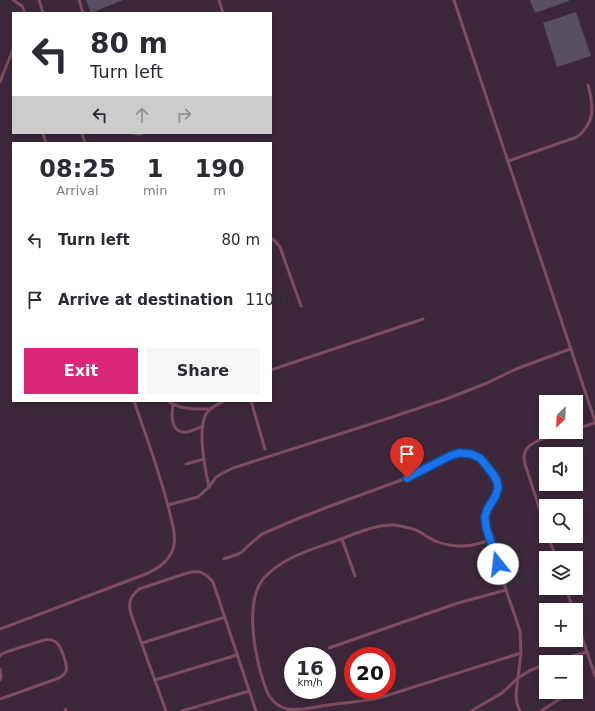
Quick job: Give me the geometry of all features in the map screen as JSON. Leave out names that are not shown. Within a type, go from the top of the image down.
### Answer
[{"type":"lane","points":[[13,0],[22,6],[25,12]]},
{"type":"lane","points":[[38,0],[42,12]]},
{"type":"lane","points":[[79,0],[83,12]]},
{"type":"lane","points":[[219,0],[223,12]]},
{"type":"lane","points":[[454,0],[595,422],[583,426]]},
{"type":"lane","points":[[0,82],[12,52]]},
{"type":"lane","points":[[508,161],[577,137],[584,132],[589,127],[593,119],[594,111],[588,85]]},
{"type":"lane","points":[[272,239],[280,247],[301,306]]},
{"type":"lane","points":[[272,370],[423,319]]},
{"type":"lane","points":[[168,505],[198,497],[209,487],[216,477],[233,468],[449,398],[487,383],[516,369],[570,349]]},
{"type":"lane","points":[[0,629],[137,578],[161,566],[167,560],[174,544],[174,530],[160,477],[134,402]]},
{"type":"lane","points":[[169,402],[173,405],[187,409],[210,409]]},
{"type":"lane","points":[[209,487],[202,448],[203,426],[206,414],[210,409],[222,402]]},
{"type":"lane","points":[[251,402],[265,449]]},
{"type":"lane","points":[[173,405],[172,420],[176,429],[187,432],[203,426]]},
{"type":"lane","points":[[539,507],[524,457],[529,446],[545,439]]},
{"type":"lane","points":[[224,559],[243,551],[262,534],[332,505],[394,484],[450,456],[459,453],[471,454],[480,458],[497,481],[498,488],[496,495],[487,510],[485,517],[486,527],[520,631],[521,653],[516,694],[517,704],[520,711]]},
{"type":"lane","points":[[186,464],[204,459]]},
{"type":"lane","points":[[491,539],[477,544],[462,546],[447,545],[432,540],[407,527],[394,525],[380,526],[309,550],[291,558],[274,568],[263,580],[255,595],[252,611],[258,662],[265,687],[270,696],[278,705],[288,710],[300,710],[364,702],[521,653]]},
{"type":"lane","points":[[342,539],[356,576]]},
{"type":"lane","points":[[166,711],[131,614],[130,600],[133,594],[139,589],[187,572],[194,571],[202,572],[213,582],[256,711]]},
{"type":"lane","points":[[332,647],[458,603],[506,590]]},
{"type":"lane","points":[[142,643],[225,617]]},
{"type":"lane","points":[[0,656],[6,652],[50,639],[55,641],[59,646],[67,670],[64,675],[59,678],[0,698]]},
{"type":"lane","points":[[583,640],[595,676]]},
{"type":"lane","points":[[576,655],[587,652]]},
{"type":"lane","points":[[155,680],[237,655]]},
{"type":"lane","points":[[470,711],[502,693],[528,671],[539,667]]},
{"type":"lane","points":[[0,669],[0,680]]},
{"type":"lane","points":[[182,711],[249,691]]},
{"type":"lane","points":[[541,711],[560,699]]},
{"type":"shaded area","points":[[0,0],[595,0],[595,711],[0,711]]},
{"type":"building","points":[[86,0],[123,0],[93,12],[91,12]]},
{"type":"building","points":[[530,0],[569,0],[569,1],[535,13]]},
{"type":"building","points":[[576,12],[591,56],[557,67],[543,23]]},
{"type":"route","points":[[407,478],[459,453],[471,454],[480,458],[497,481],[498,488],[496,495],[489,505],[485,517],[486,527],[498,564]]}]
